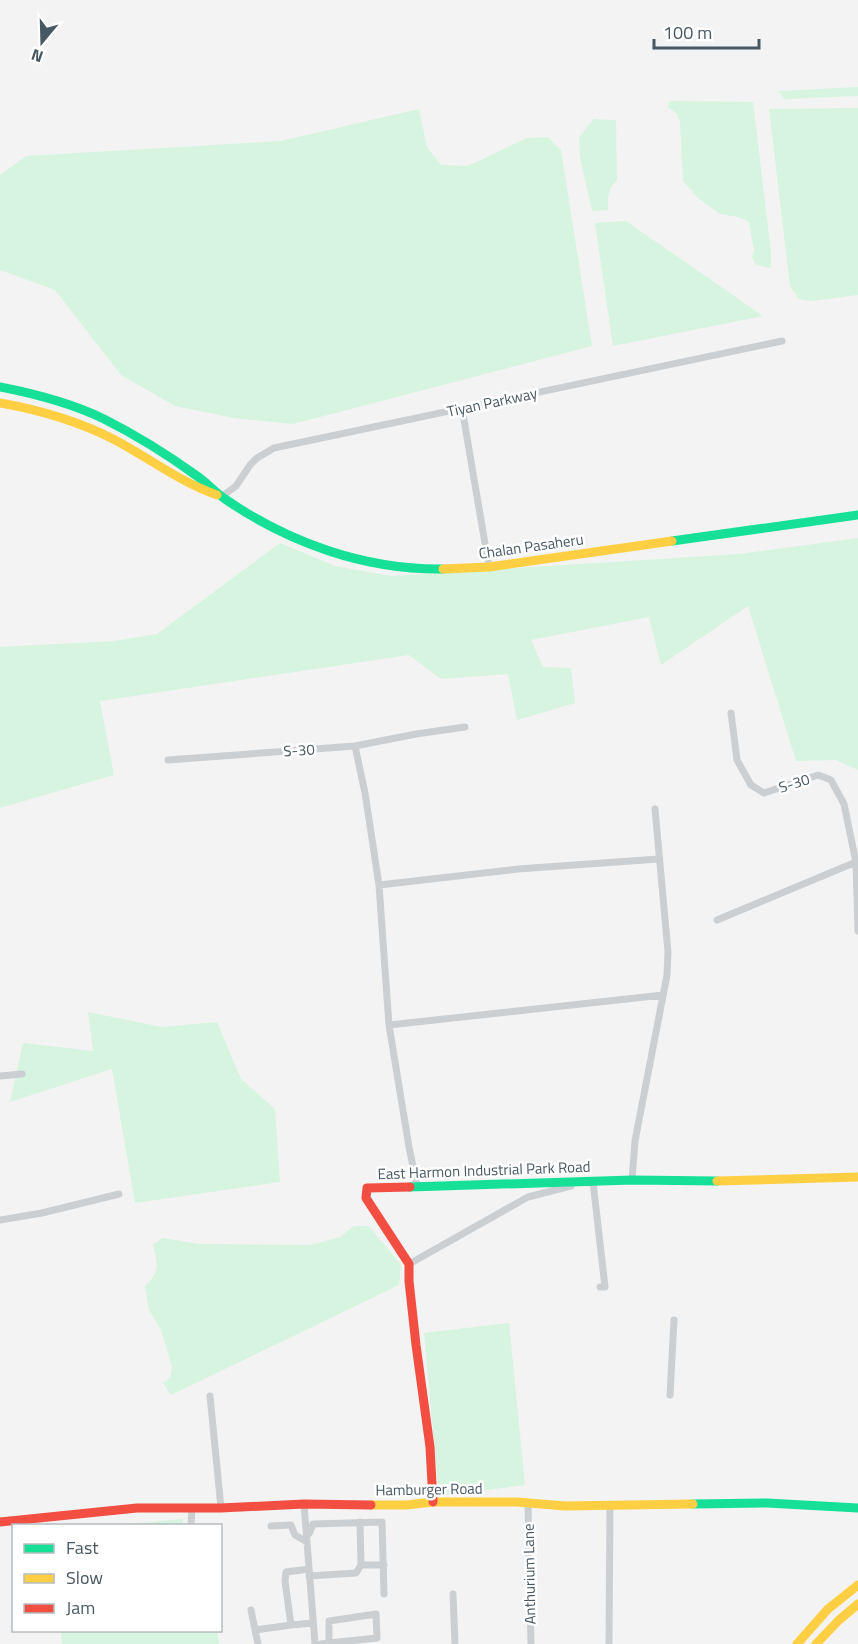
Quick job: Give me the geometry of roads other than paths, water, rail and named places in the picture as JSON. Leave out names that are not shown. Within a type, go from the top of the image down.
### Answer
[{"type":"street","name":"Tiyan Parkway","points":[[221,497],[236,486],[257,458],[274,448],[782,341]]},
{"type":"street","name":"Chalan Pasaheru","points":[[0,387],[61,400],[99,416],[136,436],[200,478],[221,497]]},
{"type":"street","name":"Chalan Pasaheru","points":[[0,403],[46,413],[92,428],[298,540],[320,549],[386,566],[427,570],[467,570],[858,515]]},
{"type":"street","points":[[462,408],[489,567]]},
{"type":"street","name":"S-30","points":[[731,713],[737,760],[751,785],[764,793],[818,775],[831,780],[844,804],[856,862],[858,931]]},
{"type":"street","name":"S-30","points":[[168,760],[355,746],[465,727]]},
{"type":"street","points":[[355,746],[365,793],[379,885],[389,1024],[417,1186]]},
{"type":"street","points":[[632,1180],[635,1141],[667,975],[668,952],[655,809]]},
{"type":"street","points":[[379,885],[518,869],[659,859]]},
{"type":"street","points":[[717,920],[856,862]]},
{"type":"street","points":[[389,1024],[663,996]]},
{"type":"street","points":[[0,1076],[22,1074]]},
{"type":"street","name":"East Harmon Industrial Park Road","points":[[433,1502],[430,1447],[415,1335],[409,1264],[366,1197],[367,1188],[632,1180],[702,1181],[858,1177]]},
{"type":"street","points":[[409,1264],[528,1197],[592,1182],[605,1287],[600,1287]]},
{"type":"street","points":[[0,1220],[42,1213],[118,1194]]},
{"type":"street","points":[[670,1395],[674,1320]]},
{"type":"street","points":[[210,1396],[221,1508]]},
{"type":"street","name":"Hamburger Road","points":[[0,1522],[137,1508],[192,1509],[304,1504],[517,1502],[565,1506],[609,1506],[767,1503],[858,1508]]},
{"type":"street","points":[[304,1504],[315,1644]]},
{"type":"street","name":"Anthurium Lane","points":[[528,1504],[531,1644]]},
{"type":"street","points":[[609,1506],[609,1644]]},
{"type":"street","points":[[191,1524],[192,1509]]},
{"type":"street","points":[[291,1626],[285,1581],[286,1572],[356,1573],[361,1565],[360,1522]]},
{"type":"street","points":[[307,1540],[313,1524],[382,1522],[384,1594]]},
{"type":"street","points":[[271,1526],[291,1526],[295,1535],[307,1540]]},
{"type":"street","points":[[361,1565],[384,1565]]},
{"type":"street","points":[[797,1644],[828,1610],[858,1585]]},
{"type":"street","points":[[453,1594],[455,1644]]},
{"type":"street","points":[[816,1644],[858,1604]]},
{"type":"street","points":[[251,1610],[258,1644]]},
{"type":"street","points":[[321,1644],[377,1638],[376,1614],[329,1621],[329,1643]]},
{"type":"street","points":[[255,1630],[313,1623]]}]
